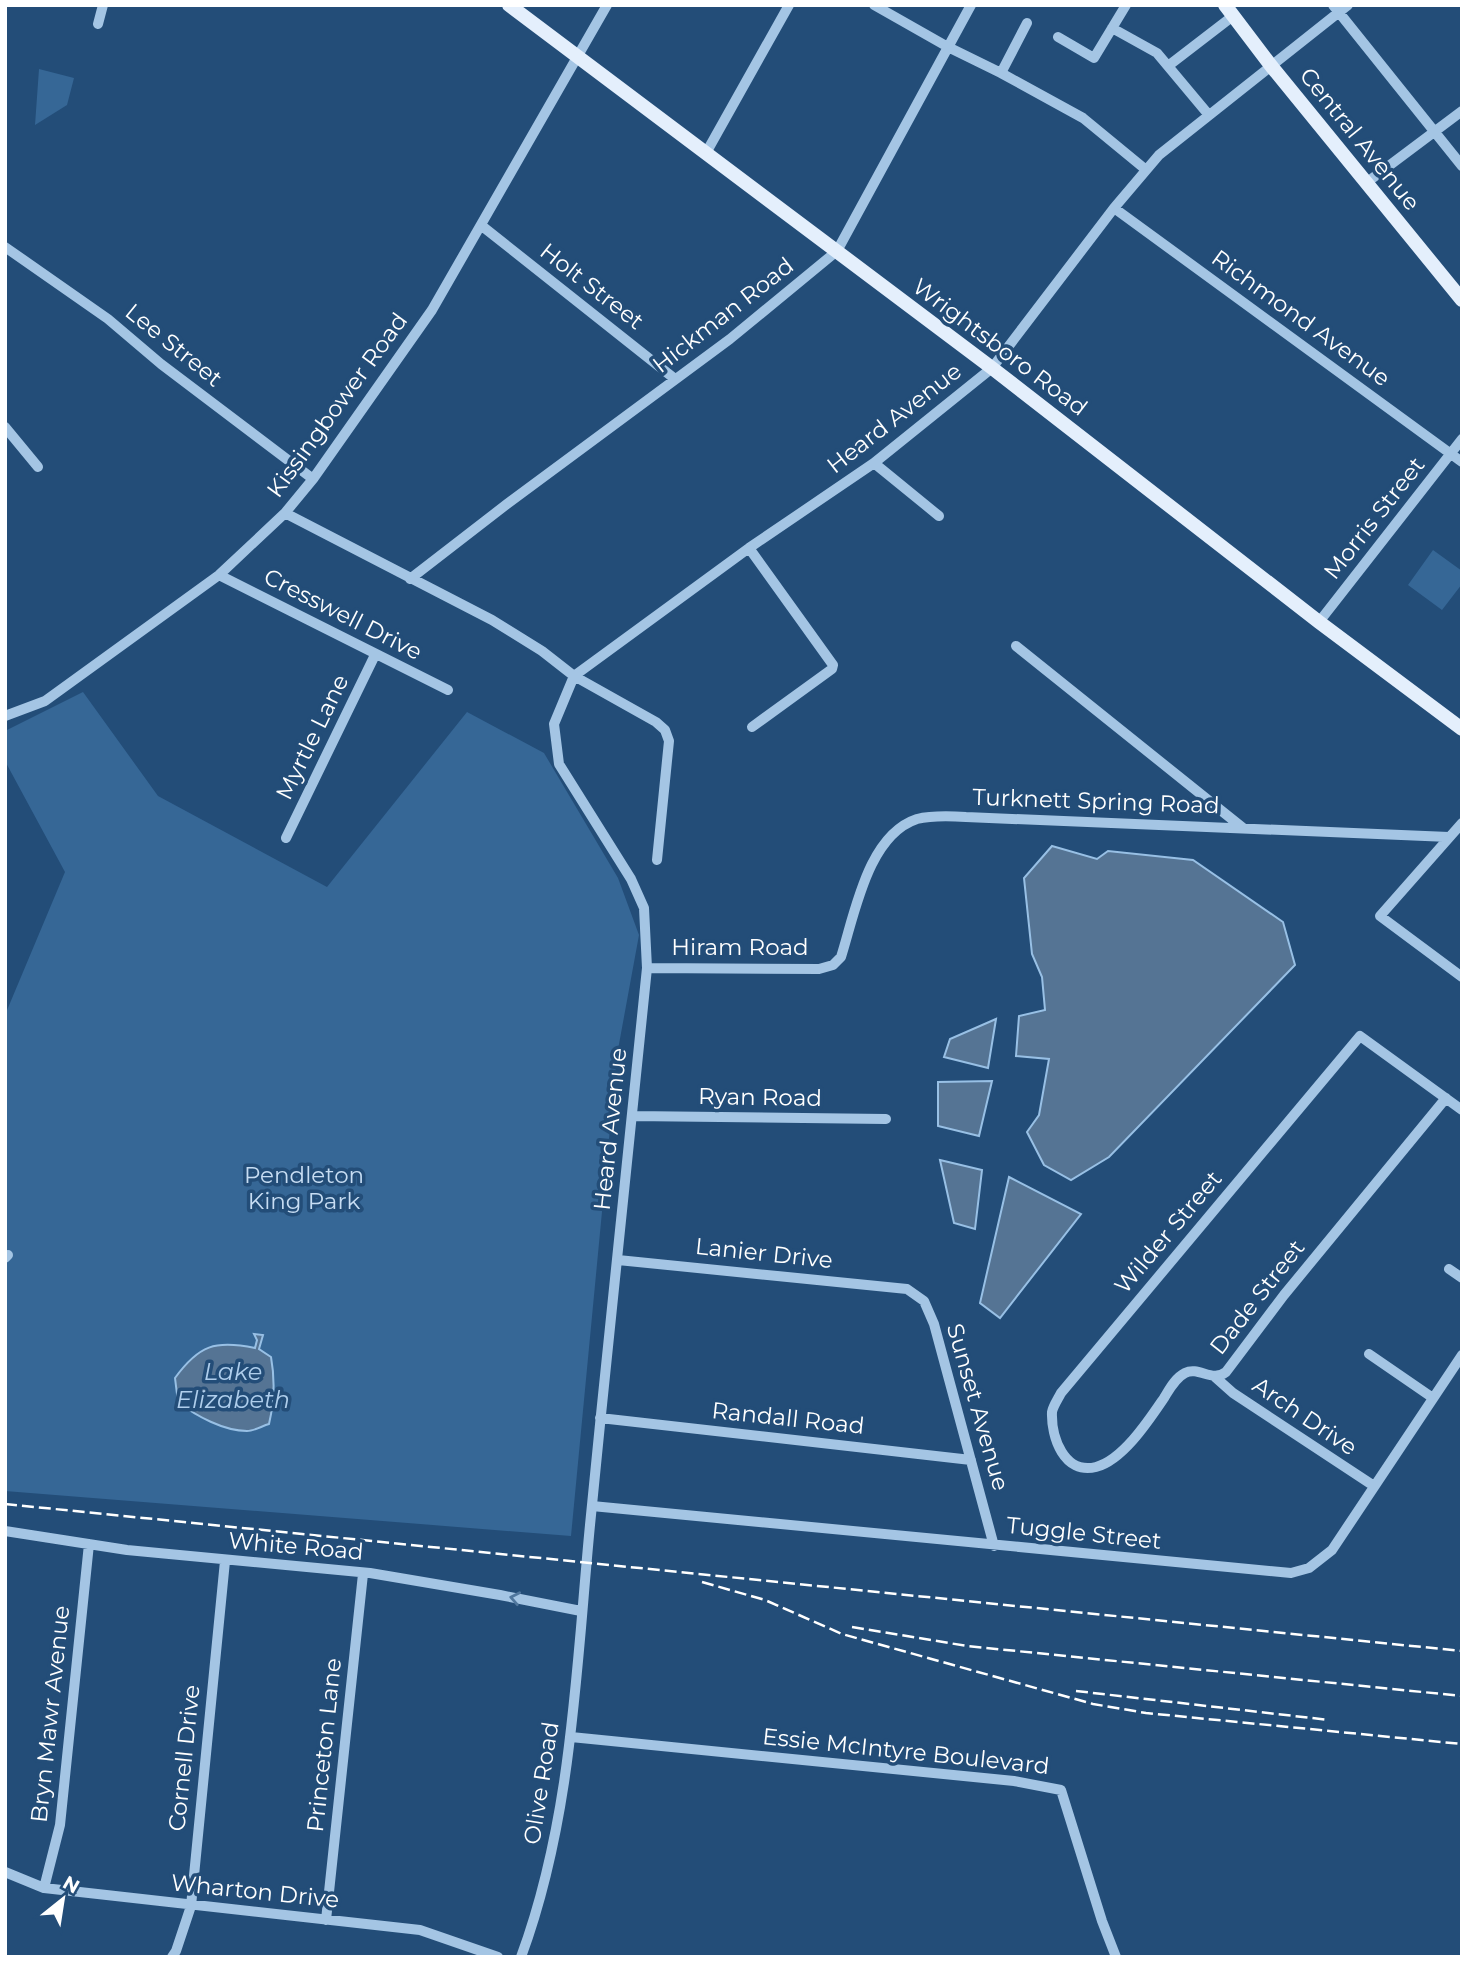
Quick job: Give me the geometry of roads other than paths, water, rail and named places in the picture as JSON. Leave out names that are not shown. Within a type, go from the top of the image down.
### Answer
[{"type":"main road","name":"Wrightsboro Road","points":[[509,5],[992,368],[1319,622],[1462,729]]},
{"type":"main road","name":"Central Avenue","points":[[1229,10],[1272,67],[1462,300]]},
{"type":"street","points":[[98,24],[103,5]]},
{"type":"street","name":"Kissingbower Road","points":[[5,716],[45,701],[219,575],[285,513],[313,479],[432,310],[607,5]]},
{"type":"street","points":[[706,153],[789,5]]},
{"type":"street","points":[[874,5],[1083,118],[1145,169]]},
{"type":"street","name":"Hickman Road","points":[[410,579],[730,339],[836,251],[971,5]]},
{"type":"street","points":[[1058,37],[1094,58],[1126,5]]},
{"type":"street","points":[[1340,8],[1462,166]]},
{"type":"street","name":"Heard Avenue","points":[[581,1611],[647,968],[643,908],[631,879],[559,764],[554,724],[562,700],[574,676],[749,548],[874,463],[992,368],[1114,208],[1158,155],[1272,67],[1340,8]]},
{"type":"street","points":[[1168,66],[1229,10]]},
{"type":"street","points":[[1001,73],[1027,23]]},
{"type":"street","points":[[1112,28],[1157,53],[1208,114]]},
{"type":"street","points":[[1366,183],[1462,111]]},
{"type":"street","name":"Richmond Avenue","points":[[1114,208],[1462,462]]},
{"type":"street","name":"Holt Street","points":[[482,226],[675,379]]},
{"type":"street","name":"Lee Street","points":[[5,247],[108,319],[161,364],[313,479]]},
{"type":"street","points":[[5,427],[38,467]]},
{"type":"street","name":"Morris Street","points":[[1319,622],[1462,439]]},
{"type":"street","points":[[874,463],[939,516]]},
{"type":"street","points":[[285,513],[492,620],[542,651],[574,676],[656,722],[665,730],[669,741],[657,860]]},
{"type":"street","points":[[749,548],[833,665],[832,669],[752,727]]},
{"type":"street","name":"Cresswell Drive","points":[[219,575],[447,690]]},
{"type":"street","points":[[1016,646],[1243,828]]},
{"type":"street","name":"Myrtle Lane","points":[[286,838],[375,655]]},
{"type":"street","name":"Turknett Spring Road","points":[[832,965],[841,957],[874,858],[892,833],[917,820],[942,816],[1449,837]]},
{"type":"street","points":[[1462,823],[1380,916],[1462,977]]},
{"type":"street","name":"Hiram Road","points":[[647,968],[819,969],[832,965]]},
{"type":"street","name":"Wilder Street","points":[[1075,1464],[1067,1460],[1057,1444],[1052,1412],[1061,1393],[1360,1035],[1446,1098]]},
{"type":"street","points":[[1446,1098],[1462,1110]]},
{"type":"street","name":"Dade Street","points":[[1075,1464],[1097,1467],[1113,1458],[1138,1434],[1173,1385],[1185,1373],[1195,1371],[1215,1377],[1221,1376],[1232,1366],[1284,1295],[1446,1098]]},
{"type":"street","name":"Ryan Road","points":[[632,1116],[886,1119]]},
{"type":"street","name":"Lanier Drive","points":[[618,1260],[907,1289]]},
{"type":"street","points":[[1448,1269],[1462,1278]]},
{"type":"street","name":"Sunset Avenue","points":[[907,1289],[924,1301],[934,1324],[995,1545]]},
{"type":"street","points":[[1369,1354],[1433,1398]]},
{"type":"street","name":"Tuggle Street","points":[[592,1506],[1292,1573],[1309,1568],[1332,1550],[1462,1355]]},
{"type":"street","name":"Arch Drive","points":[[1215,1377],[1233,1393],[1374,1486]]},
{"type":"street","name":"Randall Road","points":[[600,1418],[971,1460]]},
{"type":"street","name":"White Road","points":[[5,1531],[225,1561],[370,1573],[581,1611]]},
{"type":"street","name":"Bryn Mawr Avenue","points":[[44,1888],[60,1825],[89,1544]]},
{"type":"street","name":"Cornell Drive","points":[[172,1957],[191,1906],[225,1561]]},
{"type":"street","name":"Princeton Lane","points":[[326,1920],[363,1574]]},
{"type":"street","name":"Olive Road","points":[[521,1957],[542,1892],[553,1846],[571,1737],[581,1611]]},
{"type":"street","name":"Essie McIntyre Boulevard","points":[[571,1737],[1014,1781],[1061,1790],[1102,1922],[1116,1957]]},
{"type":"street","name":"Wharton Drive","points":[[5,1872],[44,1888],[419,1930],[498,1957]]},
{"type":"water","points":[[1052,846],[1097,859],[1108,851],[1193,860],[1283,922],[1295,965],[1109,1157],[1071,1180],[1044,1165],[1027,1132],[1039,1115],[1049,1059],[1016,1056],[1019,1016],[1045,1010],[1042,977],[1032,954],[1024,878]]},
{"type":"water","points":[[996,1019],[988,1068],[944,1057],[950,1039]]},
{"type":"water","points":[[992,1081],[979,1136],[938,1126],[938,1082]]},
{"type":"water","points":[[940,1160],[982,1170],[975,1229],[954,1223]]},
{"type":"water","points":[[1009,1177],[1081,1214],[1000,1318],[980,1303]]},
{"type":"water","name":"Lake Elizabeth","points":[[254,1334],[263,1335],[259,1349],[271,1357],[273,1391],[269,1424],[250,1431],[220,1426],[178,1402],[175,1378],[192,1358],[218,1345],[255,1348],[257,1340]]},
{"type":"railway","points":[[5,1504],[1462,1651]]},
{"type":"railway","points":[[702,1582],[765,1600],[842,1634],[1093,1704],[1146,1713],[1462,1744]]},
{"type":"railway","points":[[852,1627],[967,1646],[1462,1696]]},
{"type":"railway","points":[[1076,1691],[1329,1720]]},
{"type":"park label","name":"Pendleton King Park","points":[[304,1188]]}]
